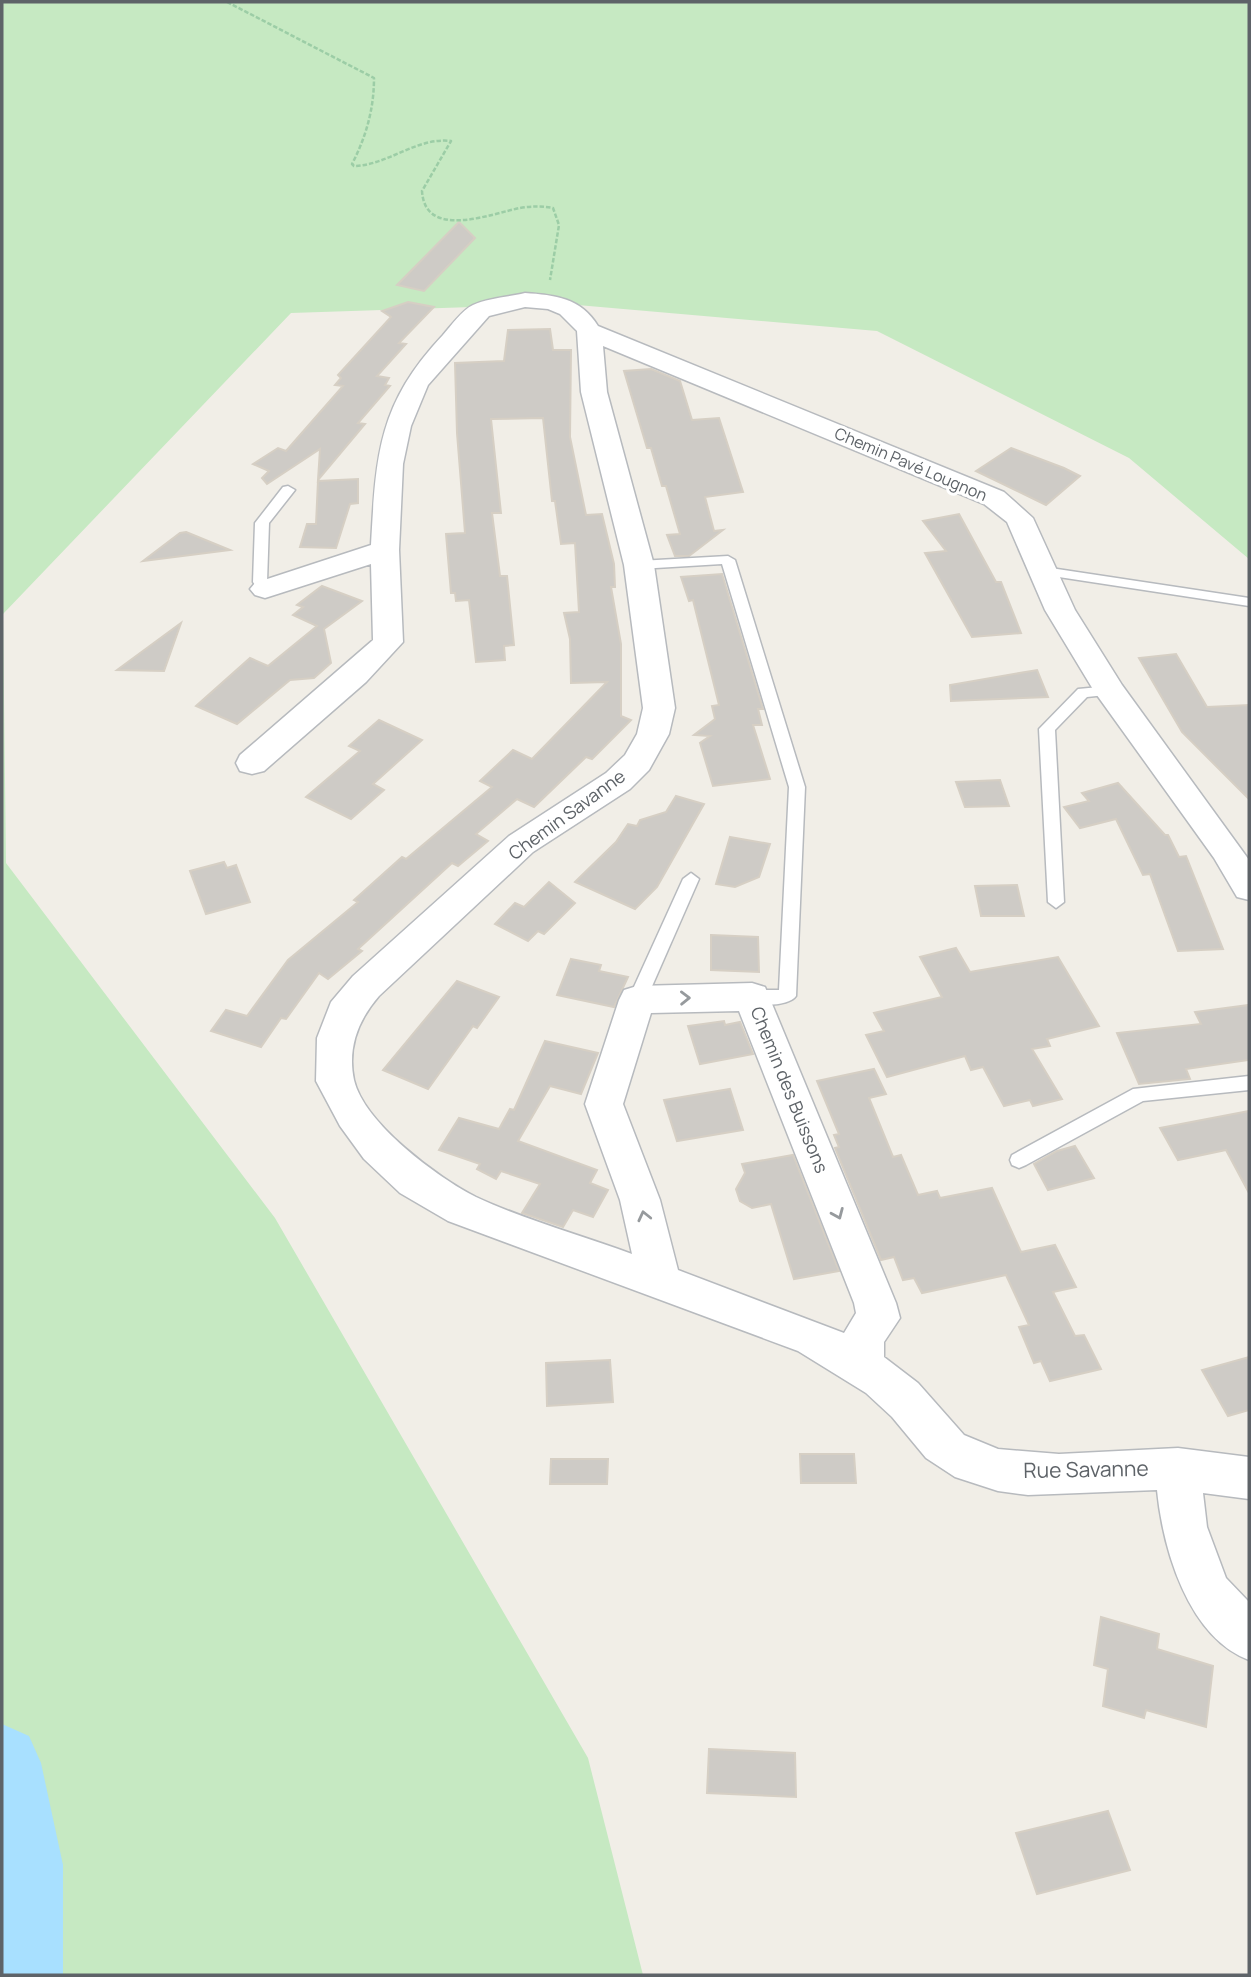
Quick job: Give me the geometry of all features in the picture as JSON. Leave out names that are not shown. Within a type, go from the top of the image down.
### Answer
[{"type":"street","points":[[252,763],[355,675],[387,642],[385,550],[389,464],[405,409],[426,368],[481,311],[525,300],[551,302],[581,318],[590,331]]},
{"type":"street","name":"Chemin Savanne","points":[[590,331],[594,392],[639,565],[659,708],[653,734],[637,762],[618,781],[521,844],[366,986],[344,1012],[336,1038],[335,1081],[354,1115],[378,1147],[414,1181],[463,1209],[813,1338],[865,1367]]},
{"type":"street","name":"Chemin Pavé Lougnon","points":[[590,331],[993,498],[1018,518],[1060,610],[1110,691],[1226,850],[1249,888]]},
{"type":"street","points":[[265,589],[385,550]]},
{"type":"street","name":"Chemin des Buissons","points":[[637,1000],[751,997],[879,1318],[865,1333],[859,1347],[865,1367]]},
{"type":"street","points":[[637,1000],[604,1104],[640,1199],[660,1282]]},
{"type":"street","name":"Rue Savanne","points":[[865,1367],[902,1396],[948,1449],[995,1471],[1077,1474],[1178,1468]]},
{"type":"street","points":[[1249,1478],[1178,1468],[1184,1527],[1208,1594],[1249,1636]]},
{"type":"lane","points":[[265,589],[260,582],[262,523],[288,489]]},
{"type":"lane","points":[[639,565],[728,560],[797,787],[787,996],[751,997]]},
{"type":"lane","points":[[1044,571],[1249,602]]},
{"type":"lane","points":[[1056,902],[1047,729],[1083,692],[1110,691]]},
{"type":"lane","points":[[637,1000],[691,879]]},
{"type":"lane","points":[[1019,1160],[1140,1094],[1249,1083]]},
{"type":"path","points":[[228,2],[374,78],[374,100],[367,121],[366,138],[352,164],[354,166],[367,166],[434,141],[451,141],[423,189],[424,201],[437,217],[457,222],[530,206],[553,208],[560,236],[549,266],[551,302]]},
{"type":"green space","points":[[2,2],[1249,2],[1249,559],[1129,458],[877,331],[566,304],[291,313],[3,614],[6,863],[275,1218],[588,1758],[643,1975],[2,1975]]},
{"type":"building","points":[[459,222],[475,238],[424,291],[397,285]]},
{"type":"building","points":[[408,302],[434,307],[399,343],[406,344],[377,376],[389,378],[385,385],[390,386],[358,423],[365,424],[318,480],[320,449],[267,484],[262,478],[269,471],[253,464],[278,448],[286,451],[343,386],[335,385],[341,378],[338,375],[391,317],[382,311]]},
{"type":"building","points":[[550,329],[553,350],[571,350],[570,437],[586,515],[602,514],[614,564],[615,587],[611,587],[621,644],[621,716],[631,720],[592,759],[586,757],[534,807],[517,799],[476,834],[488,841],[458,866],[452,863],[358,949],[362,951],[328,979],[319,973],[286,1019],[281,1018],[261,1047],[211,1031],[226,1010],[247,1016],[288,960],[358,902],[354,900],[402,857],[406,859],[492,787],[480,781],[513,750],[532,759],[607,682],[571,683],[570,639],[564,613],[579,612],[575,543],[561,544],[555,501],[552,501],[543,418],[491,419],[501,513],[492,513],[500,576],[507,576],[514,645],[504,646],[505,660],[476,662],[469,600],[456,601],[455,593],[451,593],[446,534],[465,533],[457,433],[455,363],[504,361],[508,330]]},
{"type":"building","points":[[651,369],[680,381],[692,420],[719,418],[743,492],[705,497],[714,531],[723,530],[689,556],[675,556],[667,535],[680,534],[666,486],[662,486],[651,448],[647,448],[624,371]]},
{"type":"building","points":[[1011,448],[1080,476],[1046,505],[976,471]]},
{"type":"building","points":[[358,479],[358,503],[350,504],[336,548],[300,547],[307,524],[316,524],[318,481]]},
{"type":"building","points":[[959,514],[996,582],[1001,582],[1021,633],[972,637],[925,553],[946,551],[923,521]]},
{"type":"building","points":[[186,532],[230,550],[143,561],[180,533]]},
{"type":"building","points":[[722,574],[763,709],[758,709],[762,725],[753,725],[770,779],[713,786],[700,743],[710,736],[694,735],[715,719],[712,706],[719,705],[693,600],[689,601],[681,577]]},
{"type":"building","points":[[322,586],[362,601],[324,629],[331,663],[314,678],[290,680],[237,724],[196,706],[250,658],[268,666],[317,626],[293,615],[303,607],[297,605]]},
{"type":"building","points":[[181,623],[164,671],[117,670]]},
{"type":"building","points":[[1176,654],[1207,707],[1249,705],[1249,799],[1182,732],[1139,658]]},
{"type":"building","points":[[1037,670],[1048,697],[951,701],[950,685]]},
{"type":"building","points":[[379,720],[422,740],[373,784],[384,790],[351,819],[306,797],[360,751],[349,746]]},
{"type":"building","points":[[1000,780],[1009,806],[965,807],[956,782]]},
{"type":"building","points":[[1118,783],[1165,835],[1168,835],[1179,857],[1186,856],[1223,949],[1178,951],[1150,874],[1143,875],[1116,819],[1080,828],[1064,807],[1089,801],[1082,793]]},
{"type":"building","points":[[676,796],[704,804],[657,887],[635,909],[575,882],[616,842],[628,824],[637,826],[640,820],[666,812]]},
{"type":"building","points":[[730,837],[770,844],[759,877],[735,887],[716,884]]},
{"type":"building","points":[[224,862],[227,868],[236,865],[250,902],[206,914],[190,871]]},
{"type":"building","points":[[549,882],[575,903],[544,934],[538,931],[528,941],[495,924],[515,903],[524,907]]},
{"type":"building","points":[[1017,885],[1024,916],[981,916],[975,886]]},
{"type":"building","points":[[711,935],[758,937],[759,972],[711,970]]},
{"type":"building","points":[[956,948],[970,972],[1058,957],[1099,1026],[1047,1039],[1050,1046],[1032,1049],[1062,1099],[1033,1106],[1030,1100],[1004,1106],[983,1067],[971,1070],[965,1056],[887,1077],[866,1035],[884,1031],[874,1013],[942,997],[920,957]]},
{"type":"building","points":[[571,959],[601,965],[599,971],[628,977],[614,1007],[557,995]]},
{"type":"building","points":[[457,981],[499,997],[477,1028],[473,1026],[428,1089],[383,1070]]},
{"type":"building","points":[[1249,1005],[1249,1060],[1186,1069],[1190,1079],[1139,1084],[1117,1033],[1201,1024],[1195,1012]]},
{"type":"building","points":[[724,1021],[725,1025],[740,1022],[753,1054],[700,1064],[688,1026]]},
{"type":"building","points":[[545,1041],[598,1053],[581,1094],[550,1086],[518,1141],[597,1170],[590,1183],[608,1190],[593,1217],[573,1210],[563,1227],[522,1213],[540,1184],[501,1171],[496,1179],[477,1169],[480,1164],[439,1150],[459,1118],[499,1129],[510,1109],[514,1110]]},
{"type":"building","points":[[874,1069],[886,1094],[869,1098],[893,1157],[901,1155],[918,1195],[937,1191],[940,1198],[992,1188],[1021,1252],[1055,1245],[1076,1287],[1053,1292],[1075,1336],[1084,1335],[1101,1369],[1050,1381],[1041,1361],[1034,1363],[1019,1327],[1029,1325],[1006,1275],[922,1293],[914,1278],[903,1280],[894,1257],[881,1260],[835,1148],[839,1147],[834,1135],[839,1134],[817,1081]]},
{"type":"building","points":[[730,1089],[743,1130],[677,1141],[664,1100]]},
{"type":"building","points":[[1249,1111],[1249,1193],[1226,1150],[1178,1160],[1160,1128]]},
{"type":"building","points":[[1075,1146],[1094,1178],[1048,1190],[1034,1164],[1057,1151]]},
{"type":"building","points":[[793,1155],[839,1271],[794,1279],[771,1204],[752,1208],[740,1201],[736,1189],[745,1173],[742,1164]]},
{"type":"building","points":[[1249,1357],[1249,1410],[1228,1416],[1202,1370]]},
{"type":"building","points":[[610,1360],[613,1402],[547,1406],[546,1363]]},
{"type":"building","points":[[800,1454],[854,1454],[856,1483],[801,1483]]},
{"type":"building","points":[[551,1459],[608,1459],[607,1484],[550,1484]]},
{"type":"building","points":[[1101,1617],[1159,1634],[1157,1649],[1213,1666],[1206,1727],[1146,1710],[1144,1718],[1103,1706],[1108,1669],[1094,1665]]},
{"type":"building","points":[[709,1749],[795,1753],[796,1797],[707,1793]]},
{"type":"building","points":[[1108,1811],[1130,1870],[1037,1894],[1016,1833]]},
{"type":"waterway","points":[[2,1763],[23,1865],[22,1975]]}]
